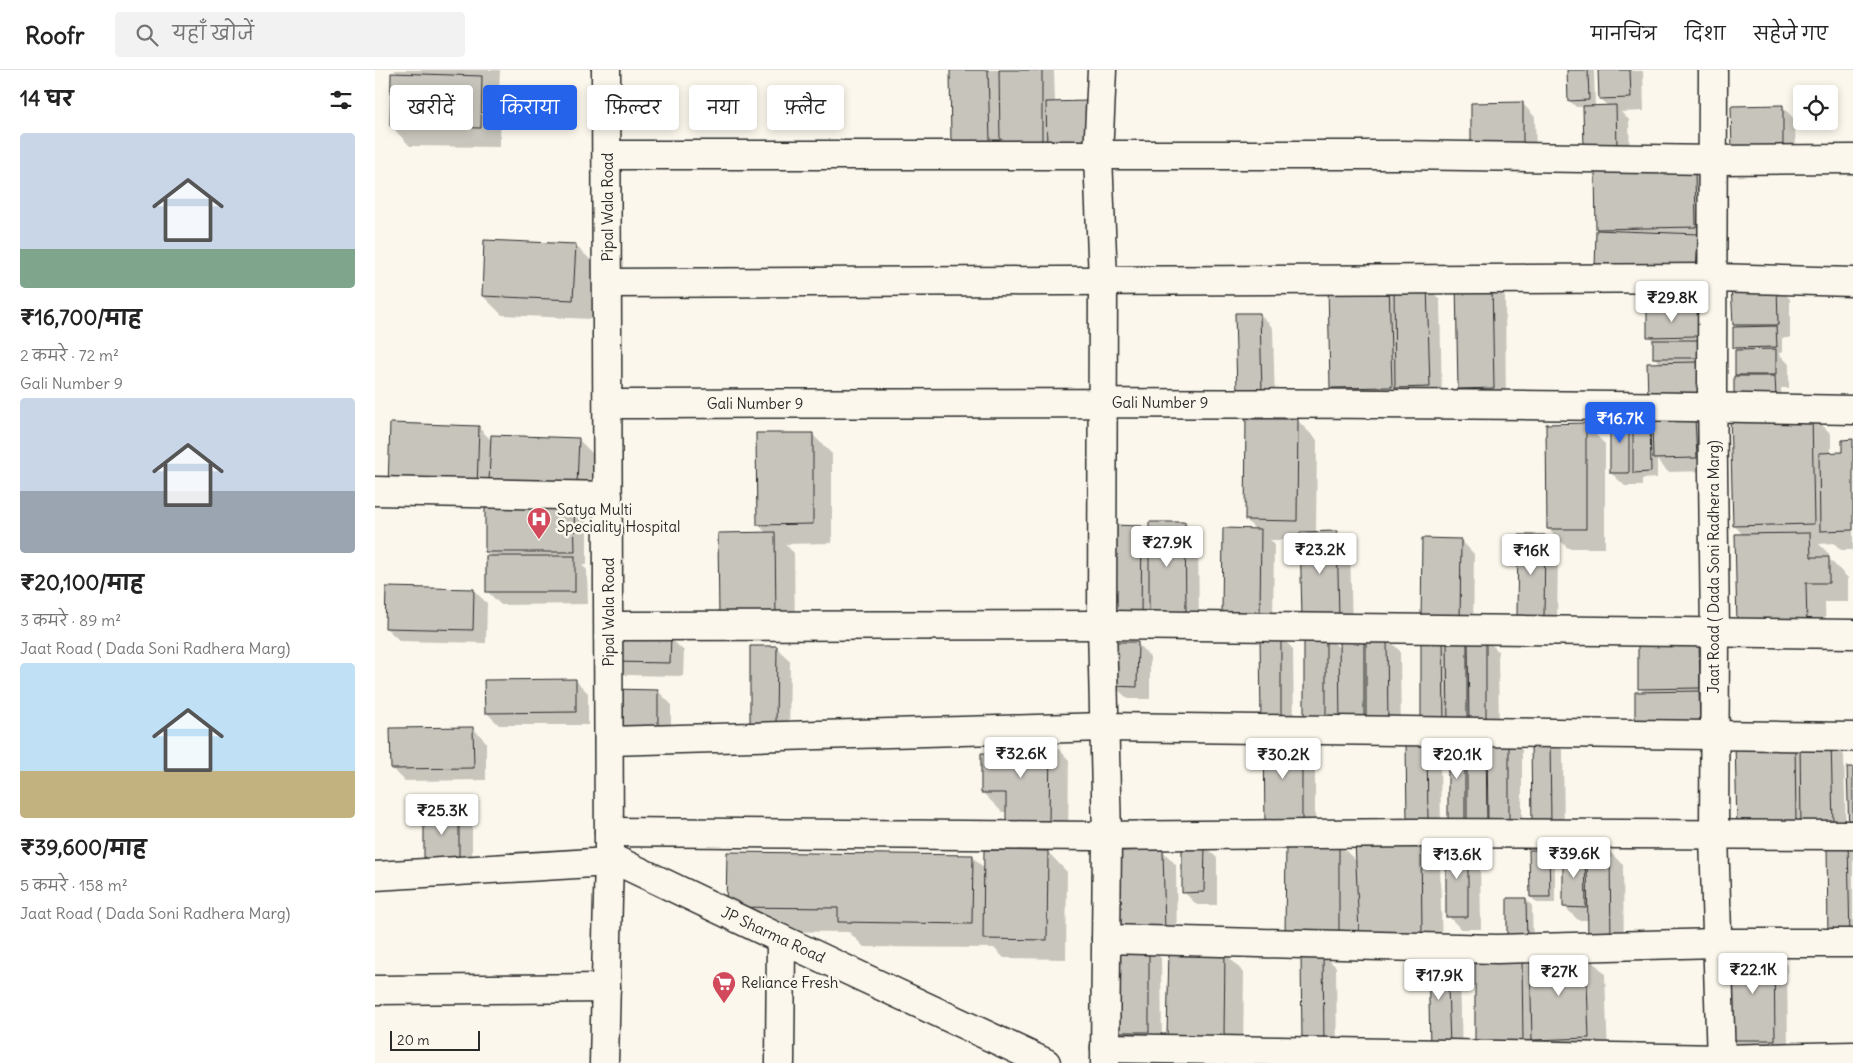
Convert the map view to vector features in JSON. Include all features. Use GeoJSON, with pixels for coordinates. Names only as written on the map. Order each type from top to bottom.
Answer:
{"type":"FeatureCollection","features":[{"type":"Feature","properties":{"kind":"street","name":"Pipal Wala Road"},"geometry":{"type":"LineString","coordinates":[[604,1063],[609,850],[607,70]]}},
{"type":"Feature","properties":{"kind":"street"},"geometry":{"type":"LineString","coordinates":[[1102,70],[1098,156],[1103,280],[1103,625],[1107,836],[1105,1056],[1721,1061],[1853,1056]]}},
{"type":"Feature","properties":{"kind":"street","name":"Jaat Road ( Dada Soni Radhera Marg)"},"geometry":{"type":"LineString","coordinates":[[1713,70],[1714,835],[1721,1061]]}},
{"type":"Feature","properties":{"kind":"street"},"geometry":{"type":"LineString","coordinates":[[607,155],[1400,155],[1713,160],[1853,159]]}},
{"type":"Feature","properties":{"kind":"street"},"geometry":{"type":"LineString","coordinates":[[608,283],[1713,278],[1853,282]]}},
{"type":"Feature","properties":{"kind":"street","name":"Gali Number 9"},"geometry":{"type":"LineString","coordinates":[[608,404],[1103,403],[1713,407],[1853,410]]}},
{"type":"Feature","properties":{"kind":"street"},"geometry":{"type":"LineString","coordinates":[[375,491],[609,496]]}},
{"type":"Feature","properties":{"kind":"street"},"geometry":{"type":"LineString","coordinates":[[609,626],[1103,625],[1853,634]]}},
{"type":"Feature","properties":{"kind":"street"},"geometry":{"type":"LineString","coordinates":[[609,741],[1105,727],[1853,737]]}},
{"type":"Feature","properties":{"kind":"street"},"geometry":{"type":"LineString","coordinates":[[375,876],[609,850],[1107,836],[1414,833],[1853,835]]}},
{"type":"Feature","properties":{"kind":"street","name":"JP Sharma Road"},"geometry":{"type":"LineString","coordinates":[[609,850],[781,939],[1046,1063]]}},
{"type":"Feature","properties":{"kind":"street"},"geometry":{"type":"LineString","coordinates":[[780,1063],[781,939]]}},
{"type":"Feature","properties":{"kind":"street"},"geometry":{"type":"LineString","coordinates":[[1106,940],[1497,949],[1717,943],[1853,944]]}},
{"type":"Feature","properties":{"kind":"street"},"geometry":{"type":"LineString","coordinates":[[375,990],[607,988]]}},
{"type":"Feature","properties":{"kind":"building"},"geometry":{"type":"Polygon","coordinates":[[[950,70],[988,70],[990,142],[951,143],[950,70]]]}},
{"type":"Feature","properties":{"kind":"building"},"geometry":{"type":"Polygon","coordinates":[[[999,70],[1042,70],[1042,142],[1000,143],[999,70]]]}},
{"type":"Feature","properties":{"kind":"building"},"geometry":{"type":"Polygon","coordinates":[[[1567,70],[1588,70],[1589,100],[1568,101],[1567,70]]]}},
{"type":"Feature","properties":{"kind":"building"},"geometry":{"type":"Polygon","coordinates":[[[1598,70],[1630,70],[1631,98],[1599,99],[1598,70]]]}},
{"type":"Feature","properties":{"kind":"building"},"geometry":{"type":"Polygon","coordinates":[[[391,73],[482,76],[481,128],[473,128],[473,85],[391,85],[391,73]]]}},
{"type":"Feature","properties":{"kind":"building"},"geometry":{"type":"Polygon","coordinates":[[[1088,101],[1088,148],[1047,149],[1046,102],[1088,101]]]}},
{"type":"Feature","properties":{"kind":"building"},"geometry":{"type":"Polygon","coordinates":[[[1523,102],[1523,147],[1471,148],[1471,103],[1523,102]]]}},
{"type":"Feature","properties":{"kind":"building"},"geometry":{"type":"Polygon","coordinates":[[[1616,105],[1617,148],[1584,149],[1583,106],[1616,105]]]}},
{"type":"Feature","properties":{"kind":"building"},"geometry":{"type":"Polygon","coordinates":[[[1783,105],[1783,153],[1732,154],[1731,106],[1783,105]]]}},
{"type":"Feature","properties":{"kind":"building"},"geometry":{"type":"Polygon","coordinates":[[[1695,170],[1696,227],[1596,229],[1595,172],[1695,170]]]}},
{"type":"Feature","properties":{"kind":"building"},"geometry":{"type":"Polygon","coordinates":[[[1596,230],[1698,234],[1696,274],[1595,271],[1596,230]]]}},
{"type":"Feature","properties":{"kind":"building"},"geometry":{"type":"Polygon","coordinates":[[[484,240],[576,244],[573,300],[482,296],[484,240]]]}},
{"type":"Feature","properties":{"kind":"building"},"geometry":{"type":"Polygon","coordinates":[[[1389,282],[1392,387],[1330,388],[1328,283],[1389,282]]]}},
{"type":"Feature","properties":{"kind":"building"},"geometry":{"type":"Polygon","coordinates":[[[1492,282],[1494,388],[1458,389],[1456,283],[1492,282]]]}},
{"type":"Feature","properties":{"kind":"building"},"geometry":{"type":"Polygon","coordinates":[[[1731,284],[1777,284],[1778,325],[1733,325],[1731,284]]]}},
{"type":"Feature","properties":{"kind":"building"},"geometry":{"type":"Polygon","coordinates":[[[1427,285],[1430,387],[1395,388],[1394,286],[1427,285]]]}},
{"type":"Feature","properties":{"kind":"building"},"geometry":{"type":"Polygon","coordinates":[[[1647,310],[1698,310],[1698,336],[1647,337],[1647,310]]]}},
{"type":"Feature","properties":{"kind":"building"},"geometry":{"type":"Polygon","coordinates":[[[1235,313],[1260,313],[1262,393],[1237,393],[1235,313]]]}},
{"type":"Feature","properties":{"kind":"building"},"geometry":{"type":"Polygon","coordinates":[[[1776,326],[1777,347],[1733,348],[1733,327],[1776,326]]]}},
{"type":"Feature","properties":{"kind":"building"},"geometry":{"type":"Polygon","coordinates":[[[1653,340],[1699,340],[1699,358],[1653,358],[1653,340]]]}},
{"type":"Feature","properties":{"kind":"building"},"geometry":{"type":"Polygon","coordinates":[[[1776,349],[1776,375],[1735,375],[1735,350],[1776,349]]]}},
{"type":"Feature","properties":{"kind":"building"},"geometry":{"type":"Polygon","coordinates":[[[1698,362],[1698,398],[1648,398],[1647,363],[1698,362]]]}},
{"type":"Feature","properties":{"kind":"building"},"geometry":{"type":"Polygon","coordinates":[[[1734,376],[1775,376],[1776,397],[1734,398],[1734,376]]]}},
{"type":"Feature","properties":{"kind":"building"},"geometry":{"type":"Polygon","coordinates":[[[1812,413],[1814,524],[1733,526],[1730,414],[1812,413]]]}},
{"type":"Feature","properties":{"kind":"building"},"geometry":{"type":"Polygon","coordinates":[[[1629,415],[1629,473],[1610,473],[1610,416],[1629,415]]]}},
{"type":"Feature","properties":{"kind":"building"},"geometry":{"type":"Polygon","coordinates":[[[1633,416],[1650,416],[1651,472],[1633,473],[1633,416]]]}},
{"type":"Feature","properties":{"kind":"building"},"geometry":{"type":"Polygon","coordinates":[[[1695,418],[1697,458],[1653,459],[1652,419],[1695,418]]]}},
{"type":"Feature","properties":{"kind":"building"},"geometry":{"type":"Polygon","coordinates":[[[1246,419],[1298,419],[1297,521],[1245,520],[1246,419]]]}},
{"type":"Feature","properties":{"kind":"building"},"geometry":{"type":"Polygon","coordinates":[[[390,423],[479,426],[477,489],[388,486],[390,423]]]}},
{"type":"Feature","properties":{"kind":"building"},"geometry":{"type":"Polygon","coordinates":[[[1586,423],[1586,529],[1547,529],[1546,424],[1586,423]]]}},
{"type":"Feature","properties":{"kind":"building"},"geometry":{"type":"Polygon","coordinates":[[[756,433],[813,433],[813,524],[757,525],[756,433]]]}},
{"type":"Feature","properties":{"kind":"building"},"geometry":{"type":"Polygon","coordinates":[[[491,435],[579,438],[577,485],[489,482],[491,435]]]}},
{"type":"Feature","properties":{"kind":"building"},"geometry":{"type":"Polygon","coordinates":[[[1853,439],[1853,530],[1820,531],[1819,453],[1842,452],[1842,440],[1853,439]]]}},
{"type":"Feature","properties":{"kind":"building"},"geometry":{"type":"Polygon","coordinates":[[[485,508],[574,508],[575,552],[485,552],[485,508]]]}},
{"type":"Feature","properties":{"kind":"building"},"geometry":{"type":"Polygon","coordinates":[[[1149,522],[1185,522],[1186,613],[1149,614],[1149,522]]]}},
{"type":"Feature","properties":{"kind":"building"},"geometry":{"type":"Polygon","coordinates":[[[1113,525],[1142,526],[1141,616],[1112,615],[1113,525]]]}},
{"type":"Feature","properties":{"kind":"building"},"geometry":{"type":"Polygon","coordinates":[[[1223,528],[1261,529],[1260,614],[1222,614],[1223,528]]]}},
{"type":"Feature","properties":{"kind":"building"},"geometry":{"type":"Polygon","coordinates":[[[1337,531],[1339,618],[1302,618],[1300,532],[1337,531]]]}},
{"type":"Feature","properties":{"kind":"building"},"geometry":{"type":"Polygon","coordinates":[[[775,532],[776,619],[719,619],[718,533],[775,532]]]}},
{"type":"Feature","properties":{"kind":"building"},"geometry":{"type":"Polygon","coordinates":[[[1810,533],[1811,557],[1829,557],[1829,583],[1806,583],[1807,625],[1737,626],[1735,534],[1810,533]]]}},
{"type":"Feature","properties":{"kind":"building"},"geometry":{"type":"Polygon","coordinates":[[[1518,535],[1545,535],[1544,617],[1517,616],[1518,535]]]}},
{"type":"Feature","properties":{"kind":"building"},"geometry":{"type":"Polygon","coordinates":[[[1422,538],[1461,539],[1460,623],[1421,623],[1422,538]]]}},
{"type":"Feature","properties":{"kind":"building"},"geometry":{"type":"Polygon","coordinates":[[[486,556],[575,556],[575,592],[486,592],[486,556]]]}},
{"type":"Feature","properties":{"kind":"building"},"geometry":{"type":"Polygon","coordinates":[[[386,587],[474,589],[473,630],[385,628],[386,587]]]}},
{"type":"Feature","properties":{"kind":"building"},"geometry":{"type":"Polygon","coordinates":[[[1304,633],[1326,633],[1326,723],[1304,723],[1304,633]]]}},
{"type":"Feature","properties":{"kind":"building"},"geometry":{"type":"Polygon","coordinates":[[[1260,634],[1281,634],[1281,723],[1261,723],[1260,634]]]}},
{"type":"Feature","properties":{"kind":"building"},"geometry":{"type":"Polygon","coordinates":[[[1443,634],[1444,730],[1421,730],[1421,635],[1443,634]]]}},
{"type":"Feature","properties":{"kind":"building"},"geometry":{"type":"Polygon","coordinates":[[[611,636],[671,636],[670,663],[611,662],[611,636]]]}},
{"type":"Feature","properties":{"kind":"building"},"geometry":{"type":"Polygon","coordinates":[[[1339,636],[1364,636],[1364,729],[1340,729],[1339,636]]]}},
{"type":"Feature","properties":{"kind":"building"},"geometry":{"type":"Polygon","coordinates":[[[1366,636],[1387,636],[1388,727],[1366,727],[1366,636]]]}},
{"type":"Feature","properties":{"kind":"building"},"geometry":{"type":"Polygon","coordinates":[[[1468,637],[1486,637],[1486,729],[1469,729],[1468,637]]]}},
{"type":"Feature","properties":{"kind":"building"},"geometry":{"type":"Polygon","coordinates":[[[1467,639],[1467,730],[1448,730],[1447,640],[1467,639]]]}},
{"type":"Feature","properties":{"kind":"building"},"geometry":{"type":"Polygon","coordinates":[[[1699,639],[1700,688],[1638,689],[1638,640],[1699,639]]]}},
{"type":"Feature","properties":{"kind":"building"},"geometry":{"type":"Polygon","coordinates":[[[1113,642],[1138,642],[1137,687],[1113,686],[1113,642]]]}},
{"type":"Feature","properties":{"kind":"building"},"geometry":{"type":"Polygon","coordinates":[[[750,646],[777,646],[776,727],[750,726],[750,646]]]}},
{"type":"Feature","properties":{"kind":"building"},"geometry":{"type":"Polygon","coordinates":[[[576,679],[576,712],[485,713],[484,680],[576,679]]]}},
{"type":"Feature","properties":{"kind":"building"},"geometry":{"type":"Polygon","coordinates":[[[611,689],[658,690],[658,726],[611,726],[611,689]]]}},
{"type":"Feature","properties":{"kind":"building"},"geometry":{"type":"Polygon","coordinates":[[[1699,691],[1700,730],[1635,732],[1635,692],[1699,691]]]}},
{"type":"Feature","properties":{"kind":"building"},"geometry":{"type":"Polygon","coordinates":[[[473,727],[474,768],[391,769],[390,728],[473,727]]]}},
{"type":"Feature","properties":{"kind":"building"},"geometry":{"type":"Polygon","coordinates":[[[1264,735],[1302,735],[1302,826],[1265,826],[1264,735]]]}},
{"type":"Feature","properties":{"kind":"building"},"geometry":{"type":"Polygon","coordinates":[[[1509,735],[1509,828],[1488,827],[1487,736],[1509,735]]]}},
{"type":"Feature","properties":{"kind":"building"},"geometry":{"type":"Polygon","coordinates":[[[1465,736],[1465,822],[1448,823],[1448,737],[1465,736]]]}},
{"type":"Feature","properties":{"kind":"building"},"geometry":{"type":"Polygon","coordinates":[[[1467,736],[1486,737],[1487,825],[1467,826],[1467,736]]]}},
{"type":"Feature","properties":{"kind":"building"},"geometry":{"type":"Polygon","coordinates":[[[1550,736],[1551,825],[1532,826],[1531,737],[1550,736]]]}},
{"type":"Feature","properties":{"kind":"building"},"geometry":{"type":"Polygon","coordinates":[[[1010,739],[1050,739],[1049,822],[1006,822],[1006,793],[981,793],[981,753],[1010,754],[1010,739]]]}},
{"type":"Feature","properties":{"kind":"building"},"geometry":{"type":"Polygon","coordinates":[[[1406,740],[1427,740],[1428,823],[1407,824],[1406,740]]]}},
{"type":"Feature","properties":{"kind":"building"},"geometry":{"type":"Polygon","coordinates":[[[1831,740],[1833,825],[1801,825],[1800,742],[1831,740]]]}},
{"type":"Feature","properties":{"kind":"building"},"geometry":{"type":"Polygon","coordinates":[[[1795,741],[1796,824],[1737,826],[1735,742],[1795,741]]]}},
{"type":"Feature","properties":{"kind":"building"},"geometry":{"type":"Polygon","coordinates":[[[1847,767],[1853,767],[1853,834],[1849,834],[1847,767]]]}},
{"type":"Feature","properties":{"kind":"building"},"geometry":{"type":"Polygon","coordinates":[[[424,812],[459,812],[459,860],[424,860],[424,812]]]}},
{"type":"Feature","properties":{"kind":"building"},"geometry":{"type":"Polygon","coordinates":[[[1286,840],[1339,842],[1339,938],[1285,939],[1286,840]]]}},
{"type":"Feature","properties":{"kind":"building"},"geometry":{"type":"Polygon","coordinates":[[[1355,841],[1421,842],[1422,934],[1359,934],[1355,841]]]}},
{"type":"Feature","properties":{"kind":"building"},"geometry":{"type":"Polygon","coordinates":[[[1827,842],[1848,842],[1850,941],[1828,941],[1827,842]]]}},
{"type":"Feature","properties":{"kind":"building"},"geometry":{"type":"Polygon","coordinates":[[[1446,843],[1468,843],[1468,917],[1446,917],[1446,843]]]}},
{"type":"Feature","properties":{"kind":"building"},"geometry":{"type":"Polygon","coordinates":[[[1182,844],[1205,844],[1204,892],[1182,893],[1182,844]]]}},
{"type":"Feature","properties":{"kind":"building"},"geometry":{"type":"Polygon","coordinates":[[[984,850],[1048,851],[1047,940],[983,939],[984,850]]]}},
{"type":"Feature","properties":{"kind":"building"},"geometry":{"type":"Polygon","coordinates":[[[1163,850],[1165,932],[1117,933],[1115,851],[1163,850]]]}},
{"type":"Feature","properties":{"kind":"building"},"geometry":{"type":"Polygon","coordinates":[[[1529,850],[1549,850],[1550,897],[1530,897],[1529,850]]]}},
{"type":"Feature","properties":{"kind":"building"},"geometry":{"type":"Polygon","coordinates":[[[1563,851],[1585,851],[1586,908],[1563,907],[1563,851]]]}},
{"type":"Feature","properties":{"kind":"building"},"geometry":{"type":"Polygon","coordinates":[[[1587,851],[1610,851],[1611,944],[1588,944],[1587,851]]]}},
{"type":"Feature","properties":{"kind":"building"},"geometry":{"type":"Polygon","coordinates":[[[727,852],[973,855],[972,924],[838,922],[838,908],[726,907],[727,852]]]}},
{"type":"Feature","properties":{"kind":"building"},"geometry":{"type":"Polygon","coordinates":[[[1507,898],[1526,898],[1527,946],[1507,946],[1507,898]]]}},
{"type":"Feature","properties":{"kind":"building"},"geometry":{"type":"Polygon","coordinates":[[[1114,944],[1149,944],[1149,1032],[1114,1032],[1114,944]]]}},
{"type":"Feature","properties":{"kind":"building"},"geometry":{"type":"Polygon","coordinates":[[[1731,950],[1774,950],[1775,1040],[1732,1040],[1731,950]]]}},
{"type":"Feature","properties":{"kind":"building"},"geometry":{"type":"Polygon","coordinates":[[[1169,951],[1225,952],[1224,1036],[1167,1036],[1169,951]]]}},
{"type":"Feature","properties":{"kind":"building"},"geometry":{"type":"Polygon","coordinates":[[[1323,952],[1324,1045],[1302,1044],[1301,953],[1323,952]]]}},
{"type":"Feature","properties":{"kind":"building"},"geometry":{"type":"Polygon","coordinates":[[[1586,953],[1589,1038],[1532,1040],[1530,955],[1586,953]]]}},
{"type":"Feature","properties":{"kind":"building"},"geometry":{"type":"Polygon","coordinates":[[[1447,954],[1450,1046],[1430,1046],[1428,955],[1447,954]]]}},
{"type":"Feature","properties":{"kind":"building"},"geometry":{"type":"Polygon","coordinates":[[[1475,956],[1522,957],[1523,1042],[1475,1041],[1475,956]]]}},
{"type":"Feature","properties":{"kind":"place","name":"Satya Multi Speciality Hospital"},"geometry":{"type":"Point","coordinates":[539,540]}},
{"type":"Feature","properties":{"kind":"place","name":"Reliance Fresh"},"geometry":{"type":"Point","coordinates":[724,1004]}}]}
